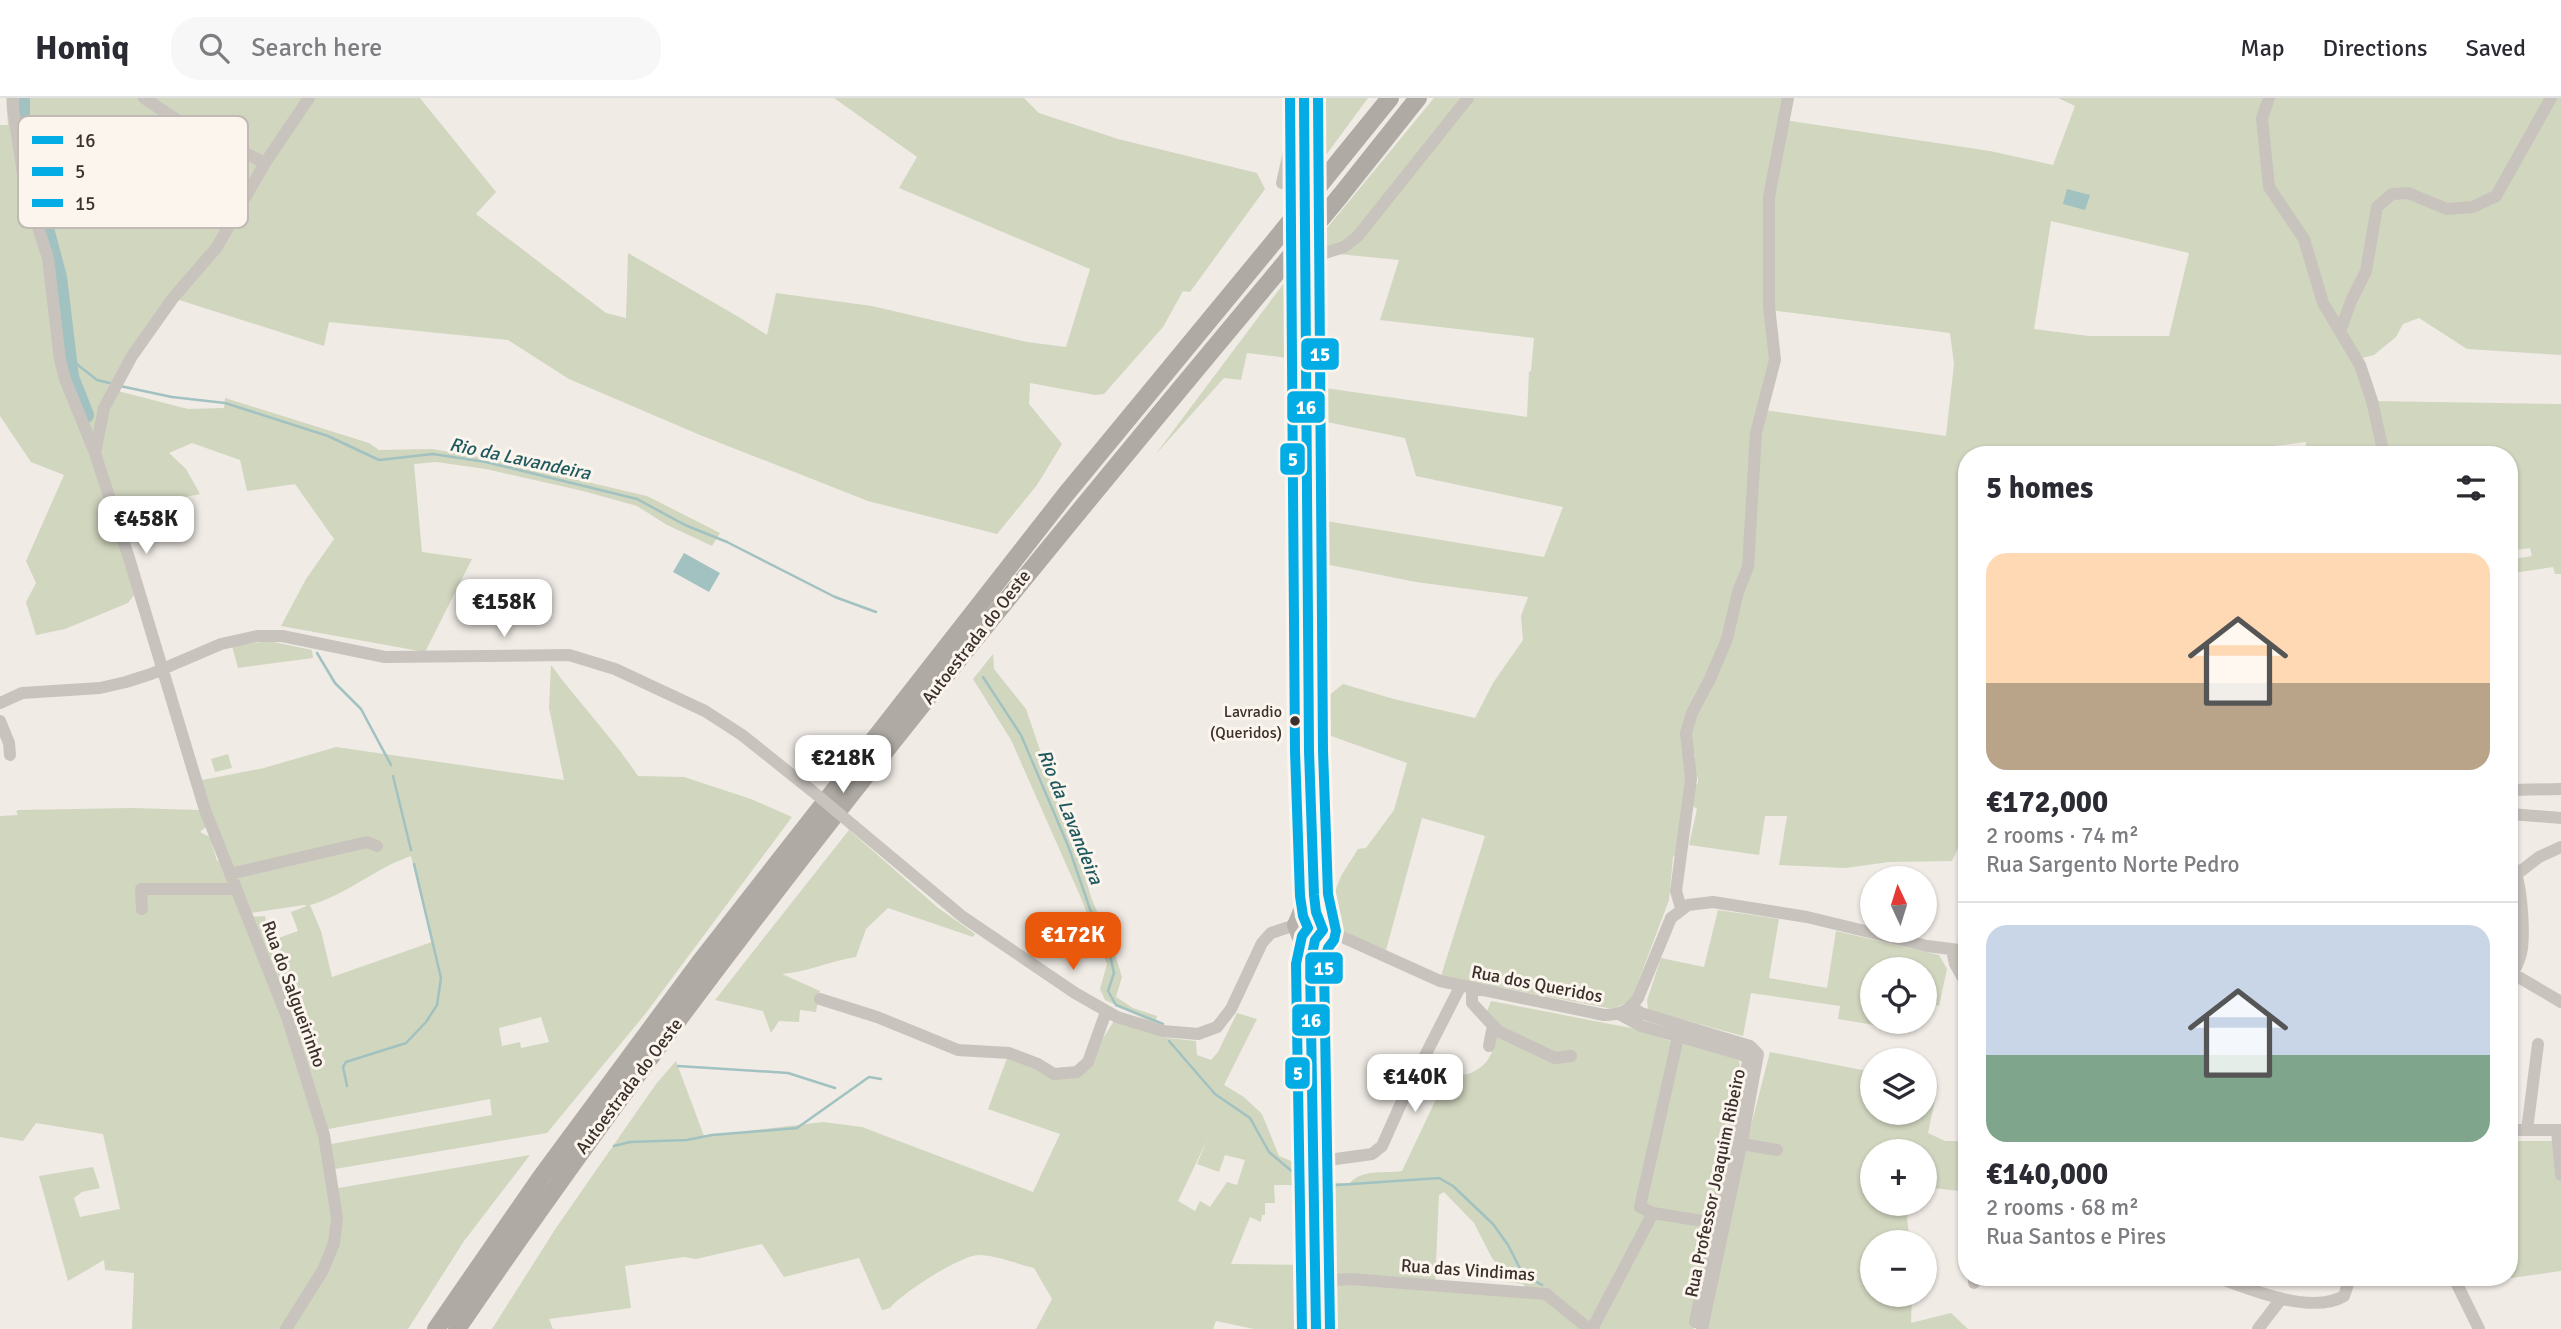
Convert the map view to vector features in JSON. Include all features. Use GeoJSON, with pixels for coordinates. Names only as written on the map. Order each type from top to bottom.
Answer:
{"type":"FeatureCollection","features":[{"type":"Feature","properties":{"kind":"highway","name":"Autoestrada do Oeste"},"geometry":{"type":"LineString","coordinates":[[436,1329],[541,1177],[700,962],[1066,494],[1390,98]]}},
{"type":"Feature","properties":{"kind":"highway","name":"Autoestrada do Oeste"},"geometry":{"type":"LineString","coordinates":[[457,1329],[592,1135],[852,794],[1015,587],[1340,196],[1418,98]]}},
{"type":"Feature","properties":{"kind":"main road"},"geometry":{"type":"LineString","coordinates":[[1304,102],[1309,751],[1312,792],[1308,851],[1316,1329]]}},
{"type":"Feature","properties":{"kind":"street","name":"Rua do Salgueirinho"},"geometry":{"type":"LineString","coordinates":[[13,98],[18,141]]}},
{"type":"Feature","properties":{"kind":"street"},"geometry":{"type":"LineString","coordinates":[[144,98],[171,116]]}},
{"type":"Feature","properties":{"kind":"street"},"geometry":{"type":"LineString","coordinates":[[248,193],[309,98]]}},
{"type":"Feature","properties":{"kind":"street"},"geometry":{"type":"LineString","coordinates":[[1306,259],[1344,247],[1357,237],[1468,98]]}},
{"type":"Feature","properties":{"kind":"street"},"geometry":{"type":"LineString","coordinates":[[1681,908],[1676,891],[1691,779],[1686,733],[1692,713],[1727,639],[1738,592],[1748,567],[1756,433],[1775,360],[1769,306],[1769,197],[1788,98]]}},
{"type":"Feature","properties":{"kind":"street"},"geometry":{"type":"LineString","coordinates":[[2269,98],[2262,118],[2269,187],[2304,239],[2323,303],[2360,365],[2382,446]]}},
{"type":"Feature","properties":{"kind":"street"},"geometry":{"type":"LineString","coordinates":[[2340,331],[2366,271],[2377,207],[2392,194],[2407,193],[2447,209],[2473,207],[2496,196],[2551,98]]}},
{"type":"Feature","properties":{"kind":"street"},"geometry":{"type":"LineString","coordinates":[[1282,183],[1296,121],[1304,102]]}},
{"type":"Feature","properties":{"kind":"street"},"geometry":{"type":"LineString","coordinates":[[248,154],[265,163]]}},
{"type":"Feature","properties":{"kind":"street","name":"Rua do Salgueirinho"},"geometry":{"type":"LineString","coordinates":[[38,228],[48,258],[60,360],[95,453],[205,810],[287,1017],[324,1135],[337,1218],[334,1243],[323,1270],[286,1329]]}},
{"type":"Feature","properties":{"kind":"street"},"geometry":{"type":"LineString","coordinates":[[95,453],[104,408],[132,356],[173,298],[217,247],[228,228]]}},
{"type":"Feature","properties":{"kind":"street"},"geometry":{"type":"LineString","coordinates":[[0,703],[22,693],[113,685],[163,669],[221,643],[268,635],[385,657],[548,654],[578,657],[615,669],[717,718],[811,790],[963,917],[1106,1012],[1088,1062],[1077,1072],[1054,1074],[1038,1064],[1009,1054],[958,1050],[877,1017],[820,999]]}},
{"type":"Feature","properties":{"kind":"street"},"geometry":{"type":"LineString","coordinates":[[0,721],[9,743],[10,754]]}},
{"type":"Feature","properties":{"kind":"street"},"geometry":{"type":"LineString","coordinates":[[2518,790],[2561,789]]}},
{"type":"Feature","properties":{"kind":"street"},"geometry":{"type":"LineString","coordinates":[[2518,815],[2561,818]]}},
{"type":"Feature","properties":{"kind":"street"},"geometry":{"type":"LineString","coordinates":[[230,874],[367,842],[377,846]]}},
{"type":"Feature","properties":{"kind":"street"},"geometry":{"type":"LineString","coordinates":[[2518,866],[2561,847]]}},
{"type":"Feature","properties":{"kind":"street"},"geometry":{"type":"LineString","coordinates":[[142,909],[141,889],[236,889]]}},
{"type":"Feature","properties":{"kind":"street"},"geometry":{"type":"LineString","coordinates":[[1632,1007],[1671,918],[1681,908],[1700,902],[1807,917],[1958,951]]}},
{"type":"Feature","properties":{"kind":"street"},"geometry":{"type":"LineString","coordinates":[[2518,914],[2522,950],[2518,958]]}},
{"type":"Feature","properties":{"kind":"street","name":"Rua dos Queridos"},"geometry":{"type":"LineString","coordinates":[[1106,1012],[1163,1031],[1198,1034],[1212,1030],[1231,1009],[1262,943],[1276,931],[1309,929],[1338,935],[1430,977],[1466,988],[1604,1015],[1619,1014],[1632,1007]]}},
{"type":"Feature","properties":{"kind":"street"},"geometry":{"type":"LineString","coordinates":[[2518,977],[2561,1002]]}},
{"type":"Feature","properties":{"kind":"street"},"geometry":{"type":"LineString","coordinates":[[1466,988],[1472,1003],[1499,1031],[1556,1058],[1571,1056]]}},
{"type":"Feature","properties":{"kind":"street"},"geometry":{"type":"LineString","coordinates":[[1314,1162],[1372,1154],[1382,1146],[1403,1099],[1466,988]]}},
{"type":"Feature","properties":{"kind":"street","name":"Rua Professor Joaquim Ribeiro"},"geometry":{"type":"LineString","coordinates":[[1632,1007],[1679,1032]]}},
{"type":"Feature","properties":{"kind":"street","name":"Rua Professor Joaquim Ribeiro"},"geometry":{"type":"LineString","coordinates":[[1619,1014],[1634,1024],[1750,1046],[1758,1054],[1742,1144],[1702,1329]]}},
{"type":"Feature","properties":{"kind":"street"},"geometry":{"type":"LineString","coordinates":[[1489,1046],[1493,1025]]}},
{"type":"Feature","properties":{"kind":"street"},"geometry":{"type":"LineString","coordinates":[[1679,1032],[1640,1207],[1653,1213],[1715,1223]]}},
{"type":"Feature","properties":{"kind":"street","name":"Rua Professor Joaquim Ribeiro"},"geometry":{"type":"LineString","coordinates":[[1694,1329],[1748,1062],[1740,1054],[1702,1038]]}},
{"type":"Feature","properties":{"kind":"street"},"geometry":{"type":"LineString","coordinates":[[2527,1130],[2538,1044]]}},
{"type":"Feature","properties":{"kind":"street"},"geometry":{"type":"LineString","coordinates":[[2518,1130],[2559,1130],[2561,1175]]}},
{"type":"Feature","properties":{"kind":"street"},"geometry":{"type":"LineString","coordinates":[[1742,1144],[1777,1150]]}},
{"type":"Feature","properties":{"kind":"street"},"geometry":{"type":"LineString","coordinates":[[1591,1329],[1597,1323],[1653,1213]]}},
{"type":"Feature","properties":{"kind":"street","name":"Rua das Vindimas"},"geometry":{"type":"LineString","coordinates":[[1315,1281],[1361,1280],[1546,1294],[1591,1329]]}},
{"type":"Feature","properties":{"kind":"street"},"geometry":{"type":"LineString","coordinates":[[2243,1286],[2281,1299],[2315,1302],[2336,1301],[2344,1296],[2347,1286]]}},
{"type":"Feature","properties":{"kind":"street"},"geometry":{"type":"LineString","coordinates":[[2458,1286],[2479,1329]]}},
{"type":"Feature","properties":{"kind":"street"},"geometry":{"type":"LineString","coordinates":[[2258,1329],[2281,1299]]}},
{"type":"Feature","properties":{"kind":"street"},"geometry":{"type":"LineString","coordinates":[[1315,1304],[1325,1313],[1326,1329]]}},
{"type":"Feature","properties":{"kind":"green space"},"geometry":{"type":"Polygon","coordinates":[[[6,98],[420,98],[496,192],[476,214],[606,313],[626,318],[628,253],[767,335],[776,293],[872,306],[1027,342],[1066,347],[1090,269],[899,188],[917,157],[834,98],[1024,98],[1039,113],[1118,139],[1257,173],[1265,189],[1190,292],[1183,291],[1163,327],[1104,394],[1095,395],[1030,383],[1029,404],[1062,444],[1037,485],[997,534],[868,501],[700,435],[569,379],[508,340],[329,322],[324,346],[173,298],[114,390],[188,409],[224,408],[225,398],[369,443],[379,450],[432,449],[485,458],[647,496],[720,533],[712,546],[667,525],[637,506],[583,491],[486,469],[436,462],[414,464],[422,552],[472,559],[425,652],[281,626],[306,579],[334,539],[295,484],[247,491],[240,460],[192,443],[169,453],[186,469],[200,494],[118,510],[135,594],[128,603],[65,629],[36,635],[26,602],[36,583],[26,561],[64,475],[31,462],[0,416],[0,125],[8,125],[6,98]]]}},
{"type":"Feature","properties":{"kind":"green space"},"geometry":{"type":"Polygon","coordinates":[[[1319,98],[1368,98],[1312,174],[1310,125],[1314,106],[1319,98]]]}},
{"type":"Feature","properties":{"kind":"green space"},"geometry":{"type":"Polygon","coordinates":[[[1434,98],[1788,98],[1784,120],[1990,151],[2053,165],[2075,106],[2058,98],[2561,98],[2561,355],[2467,349],[2419,318],[2403,324],[2396,337],[2374,355],[2358,359],[2372,401],[2561,404],[2561,574],[2555,574],[2553,567],[2518,572],[2518,558],[2532,556],[2530,548],[2518,550],[2518,446],[2306,446],[2306,442],[2275,446],[1958,446],[1958,848],[1952,861],[1889,862],[1845,868],[1779,865],[1787,816],[1765,816],[1759,855],[1689,845],[1697,809],[1692,805],[1694,786],[1698,783],[1698,778],[1694,772],[1695,754],[1689,753],[1680,851],[1673,857],[1669,900],[1629,1001],[1613,1009],[1441,976],[1485,836],[1422,818],[1386,950],[1360,941],[1336,927],[1327,912],[1341,876],[1358,849],[1366,848],[1394,810],[1407,763],[1317,731],[1316,706],[1343,684],[1475,718],[1493,683],[1523,640],[1521,616],[1528,597],[1416,582],[1315,562],[1314,519],[1544,557],[1563,507],[1416,476],[1405,438],[1312,419],[1311,386],[1527,417],[1534,338],[1380,320],[1399,260],[1328,253],[1323,255],[1313,245],[1434,98]],[[2051,221],[2034,329],[2089,336],[2169,336],[2189,253],[2051,221]],[[1770,310],[1775,360],[1764,410],[1946,436],[1954,364],[1950,333],[1770,310]]]}},
{"type":"Feature","properties":{"kind":"green space"},"geometry":{"type":"Polygon","coordinates":[[[1296,267],[1297,359],[1247,353],[1241,380],[1224,378],[1155,455],[1296,267]]]}},
{"type":"Feature","properties":{"kind":"green space"},"geometry":{"type":"Polygon","coordinates":[[[262,642],[312,650],[313,658],[238,668],[232,646],[262,642]]]}},
{"type":"Feature","properties":{"kind":"green space"},"geometry":{"type":"Polygon","coordinates":[[[993,654],[994,669],[1026,709],[1091,897],[1115,955],[1122,977],[1116,997],[1133,1008],[1157,1016],[1155,1024],[1105,1000],[1100,989],[1107,964],[1081,898],[1011,740],[973,679],[993,654]]]}},
{"type":"Feature","properties":{"kind":"green space"},"geometry":{"type":"Polygon","coordinates":[[[551,665],[638,776],[684,777],[751,799],[792,817],[646,1013],[547,1133],[329,1170],[333,1189],[530,1155],[464,1241],[408,1329],[132,1329],[134,1273],[105,1270],[104,1260],[68,1281],[39,1176],[93,1167],[100,1188],[82,1192],[74,1198],[80,1217],[120,1209],[103,1134],[36,1123],[23,1141],[0,1137],[0,816],[18,815],[16,811],[19,810],[199,810],[206,827],[200,832],[210,837],[217,861],[224,862],[197,781],[264,768],[336,747],[564,780],[549,708],[551,665]],[[411,856],[336,895],[310,905],[321,931],[332,977],[432,942],[411,856]],[[304,905],[251,913],[248,917],[265,916],[267,929],[263,931],[267,942],[298,931],[291,912],[307,906],[304,905]],[[541,1017],[499,1028],[502,1046],[520,1042],[521,1048],[549,1042],[541,1017]],[[490,1099],[323,1130],[326,1145],[492,1115],[490,1099]]]}},
{"type":"Feature","properties":{"kind":"green space"},"geometry":{"type":"Polygon","coordinates":[[[228,754],[232,768],[215,772],[211,759],[228,754]]]}},
{"type":"Feature","properties":{"kind":"green space"},"geometry":{"type":"Polygon","coordinates":[[[849,830],[937,907],[975,934],[973,937],[888,908],[866,929],[856,957],[782,974],[820,991],[816,1012],[800,1010],[799,1022],[779,1021],[771,1033],[763,1011],[715,1000],[849,830]]]}},
{"type":"Feature","properties":{"kind":"green space"},"geometry":{"type":"Polygon","coordinates":[[[1718,910],[1779,919],[1769,978],[1827,988],[1836,931],[1860,937],[1860,943],[1888,943],[1939,955],[1947,969],[1939,1006],[1937,957],[1860,957],[1860,1023],[1838,1019],[1840,1006],[1751,993],[1743,1036],[1648,1010],[1647,1000],[1661,958],[1704,967],[1718,910]]]}},
{"type":"Feature","properties":{"kind":"green space"},"geometry":{"type":"Polygon","coordinates":[[[1491,1001],[1636,1029],[1739,1059],[1740,1069],[1713,1234],[1694,1329],[1333,1329],[1332,1280],[1322,1268],[1322,1181],[1349,1184],[1367,1174],[1402,1171],[1448,1074],[1465,1075],[1473,1072],[1491,1055],[1493,1038],[1485,1016],[1491,1001]],[[1444,1192],[1439,1195],[1435,1285],[1528,1291],[1523,1284],[1494,1280],[1502,1270],[1492,1258],[1474,1223],[1444,1192]]]}},
{"type":"Feature","properties":{"kind":"green space"},"geometry":{"type":"Polygon","coordinates":[[[1237,1013],[1257,1019],[1224,1085],[1244,1097],[1262,1114],[1279,1156],[1303,1166],[1304,1191],[1290,1185],[1274,1185],[1275,1203],[1265,1203],[1265,1215],[1262,1215],[1261,1222],[1250,1217],[1231,1264],[1306,1265],[1308,1329],[1254,1329],[1216,1321],[1213,1329],[1036,1329],[1052,1299],[1034,1268],[980,1255],[971,1256],[947,1267],[907,1293],[890,1308],[882,1310],[859,1258],[784,1277],[762,1244],[696,1259],[684,1257],[625,1266],[631,1308],[549,1319],[553,1329],[492,1329],[556,1228],[656,1084],[676,1061],[704,1136],[823,1122],[862,1127],[1033,1192],[1060,1134],[988,1109],[1009,1053],[1054,1074],[1088,1062],[1114,1021],[1167,1038],[1196,1041],[1197,1055],[1211,1060],[1218,1052],[1237,1013]],[[1208,1138],[1178,1201],[1195,1211],[1200,1201],[1210,1207],[1227,1182],[1237,1185],[1245,1160],[1225,1155],[1219,1172],[1197,1164],[1208,1138]]]}},
{"type":"Feature","properties":{"kind":"green space"},"geometry":{"type":"Polygon","coordinates":[[[1770,1052],[1860,1070],[1860,1125],[1930,1125],[1928,1133],[1945,1141],[1958,1141],[1958,1191],[1937,1188],[1937,1139],[1860,1139],[1860,1216],[1908,1216],[1908,1230],[1860,1230],[1860,1307],[1912,1307],[1911,1323],[1951,1313],[1968,1329],[1702,1329],[1719,1250],[1770,1052]]]}},
{"type":"Feature","properties":{"kind":"green space"},"geometry":{"type":"Polygon","coordinates":[[[2518,1141],[2553,1141],[2561,1177],[2561,1271],[2518,1277],[2518,1141]]]}},
{"type":"Feature","properties":{"kind":"water"},"geometry":{"type":"Polygon","coordinates":[[[2067,189],[2090,195],[2085,210],[2063,204],[2067,189]]]}},
{"type":"Feature","properties":{"kind":"water"},"geometry":{"type":"Polygon","coordinates":[[[684,553],[720,573],[709,592],[673,572],[684,553]]]}},
{"type":"Feature","properties":{"kind":"waterway"},"geometry":{"type":"LineString","coordinates":[[22,98],[22,116]]}},
{"type":"Feature","properties":{"kind":"waterway"},"geometry":{"type":"LineString","coordinates":[[46,228],[59,277],[71,377],[86,415]]}},
{"type":"Feature","properties":{"kind":"waterway","name":"Rio da Lavandeira"},"geometry":{"type":"LineString","coordinates":[[69,358],[97,380],[114,384]]}},
{"type":"Feature","properties":{"kind":"waterway","name":"Rio da Lavandeira"},"geometry":{"type":"LineString","coordinates":[[120,386],[172,397],[225,403],[328,436],[379,460],[433,454],[486,462],[637,499],[835,597],[876,612]]}},
{"type":"Feature","properties":{"kind":"waterway"},"geometry":{"type":"LineString","coordinates":[[317,653],[335,683],[361,709],[391,765]]}},
{"type":"Feature","properties":{"kind":"waterway","name":"Rio da Lavandeira"},"geometry":{"type":"LineString","coordinates":[[983,677],[1021,735],[1069,848],[1090,909],[1110,955],[1114,973],[1108,991],[1116,1005],[1163,1024]]}},
{"type":"Feature","properties":{"kind":"waterway"},"geometry":{"type":"LineString","coordinates":[[393,776],[411,850]]}},
{"type":"Feature","properties":{"kind":"waterway"},"geometry":{"type":"LineString","coordinates":[[347,1086],[343,1067],[346,1062],[406,1043],[426,1022],[437,1005],[441,978],[414,864]]}},
{"type":"Feature","properties":{"kind":"waterway","name":"Rio da Lavandeira"},"geometry":{"type":"LineString","coordinates":[[1169,1041],[1215,1094],[1250,1118],[1269,1152],[1306,1183]]}},
{"type":"Feature","properties":{"kind":"waterway"},"geometry":{"type":"LineString","coordinates":[[678,1066],[788,1073],[835,1088]]}},
{"type":"Feature","properties":{"kind":"waterway"},"geometry":{"type":"LineString","coordinates":[[614,1146],[630,1142],[687,1140],[712,1135],[797,1128],[869,1077],[881,1079]]}},
{"type":"Feature","properties":{"kind":"waterway","name":"Rio da Lavandeira"},"geometry":{"type":"LineString","coordinates":[[1323,1186],[1439,1178],[1453,1186],[1493,1224],[1523,1274],[1542,1285]]}},
{"type":"Feature","properties":{"kind":"transit line","name":"5"},"geometry":{"type":"LineString","coordinates":[[1290,98],[1295,751],[1300,896],[1308,928],[1302,936],[1296,964],[1302,1329]]}},
{"type":"Feature","properties":{"kind":"transit line","name":"16"},"geometry":{"type":"LineString","coordinates":[[1304,98],[1309,751],[1314,895],[1316,912],[1323,930],[1315,940],[1310,964],[1316,1329]]}},
{"type":"Feature","properties":{"kind":"transit line","name":"15"},"geometry":{"type":"LineString","coordinates":[[1318,98],[1323,750],[1328,894],[1336,931],[1324,965],[1330,1329]]}},
{"type":"Feature","properties":{"kind":"place","name":"Lavradio (Queridos)"},"geometry":{"type":"Point","coordinates":[1295,721]}}]}
